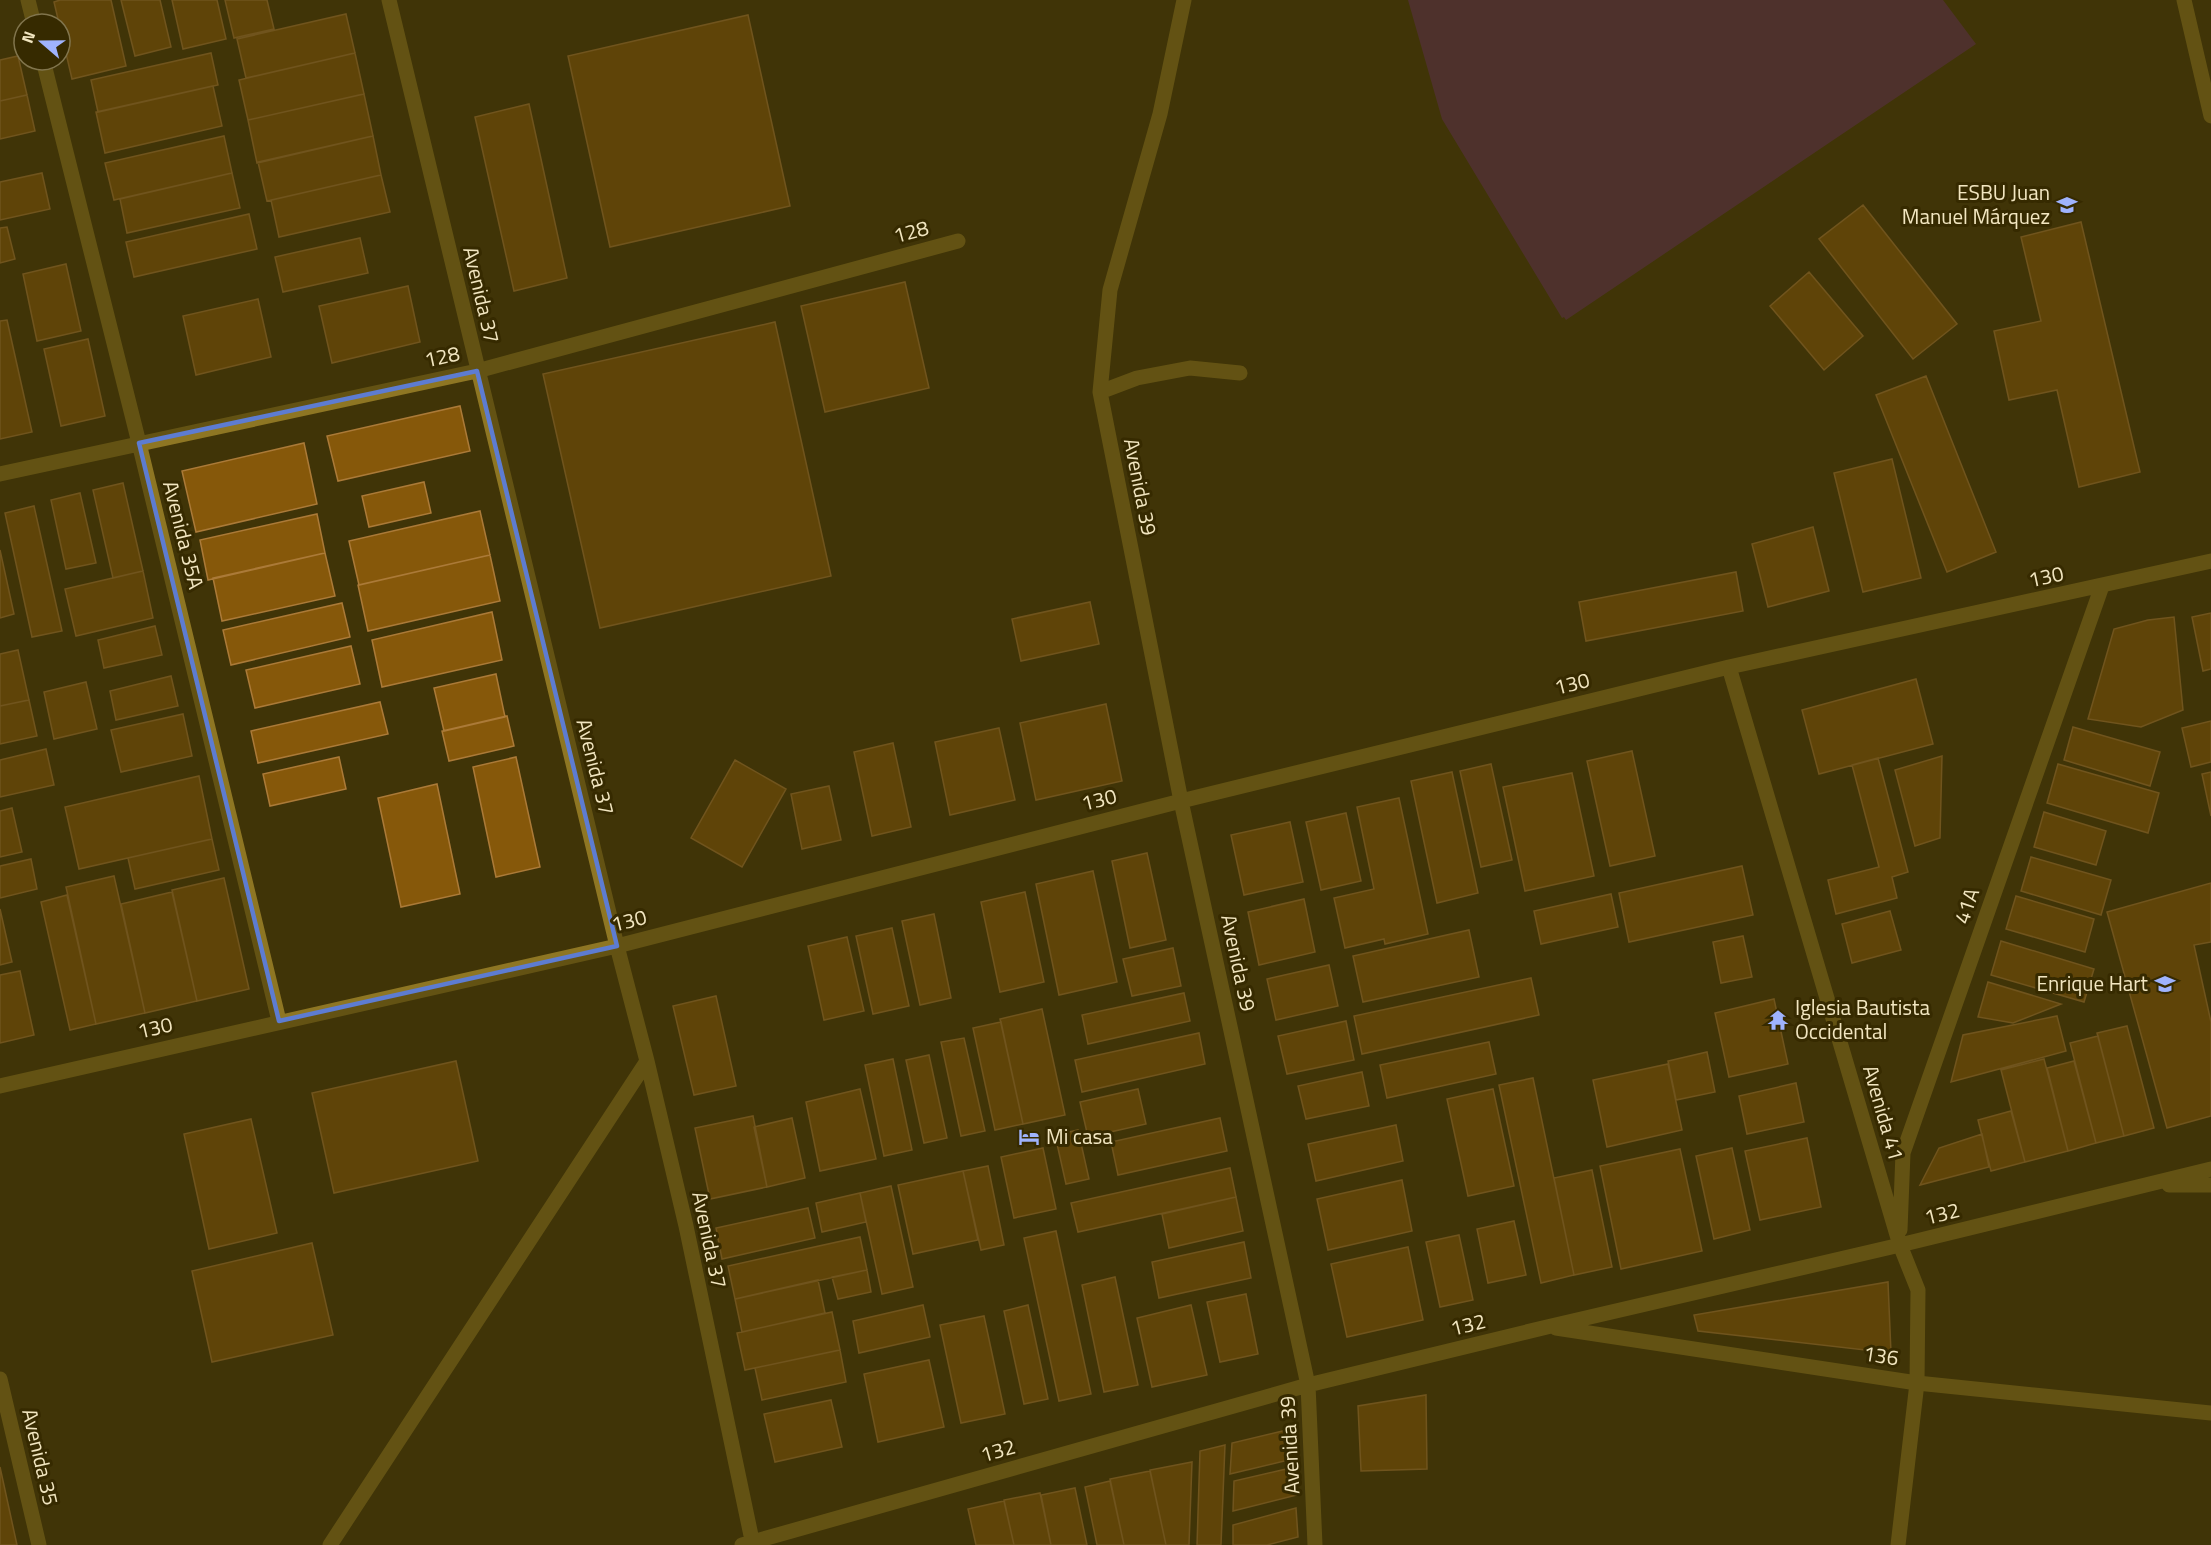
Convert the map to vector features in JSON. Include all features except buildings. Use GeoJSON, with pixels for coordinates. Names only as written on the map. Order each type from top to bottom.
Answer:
{"type":"FeatureCollection","features":[{"type":"Feature","properties":{"kind":"street","name":"Avenida 37"},"geometry":{"type":"LineString","coordinates":[[390,0],[477,371],[686,1226],[749,1544]]}},
{"type":"Feature","properties":{"kind":"street","name":"Avenida 39"},"geometry":{"type":"LineString","coordinates":[[1184,0],[1160,114],[1110,290],[1100,392],[1181,801],[1308,1385],[1315,1545]]}},
{"type":"Feature","properties":{"kind":"street"},"geometry":{"type":"LineString","coordinates":[[2184,0],[2211,116]]}},
{"type":"Feature","properties":{"kind":"street","name":"Avenida 35A"},"geometry":{"type":"LineString","coordinates":[[46,72],[139,442],[279,1021]]}},
{"type":"Feature","properties":{"kind":"street","name":"128"},"geometry":{"type":"LineString","coordinates":[[0,474],[139,442],[477,371],[958,241]]}},
{"type":"Feature","properties":{"kind":"street"},"geometry":{"type":"LineString","coordinates":[[1100,392],[1137,378],[1190,368],[1240,373]]}},
{"type":"Feature","properties":{"kind":"street","name":"130"},"geometry":{"type":"LineString","coordinates":[[0,1086],[616,946],[1181,801],[1729,667],[2211,561]]}},
{"type":"Feature","properties":{"kind":"street","name":"41A"},"geometry":{"type":"LineString","coordinates":[[1900,1245],[1903,1153],[2102,586]]}},
{"type":"Feature","properties":{"kind":"street","name":"Avenida 41"},"geometry":{"type":"LineString","coordinates":[[1729,667],[1900,1245],[1918,1290],[1917,1383],[1898,1545]]}},
{"type":"Feature","properties":{"kind":"street"},"geometry":{"type":"LineString","coordinates":[[330,1545],[647,1061]]}},
{"type":"Feature","properties":{"kind":"street","name":"132"},"geometry":{"type":"LineString","coordinates":[[749,1544],[1308,1385],[2211,1169]]}},
{"type":"Feature","properties":{"kind":"street"},"geometry":{"type":"LineString","coordinates":[[2148,1185],[2211,1185]]}},
{"type":"Feature","properties":{"kind":"street","name":"136"},"geometry":{"type":"LineString","coordinates":[[1547,1327],[1917,1383],[2211,1413]]}},
{"type":"Feature","properties":{"kind":"street","name":"Avenida 35"},"geometry":{"type":"LineString","coordinates":[[0,1379],[39,1545]]}},
{"type":"Feature","properties":{"kind":"highlighted area"},"geometry":{"type":"Polygon","coordinates":[[[477,371],[617,946],[279,1021],[139,443],[477,371]]]}},
{"type":"Feature","properties":{"kind":"shaded area"},"geometry":{"type":"Polygon","coordinates":[[[1408,0],[1943,0],[1976,44],[1566,320],[1562,318],[1442,119],[1408,0]]]}},
{"type":"Feature","properties":{"kind":"place","name":"ESBU Juan Manuel Márquez"},"geometry":{"type":"Point","coordinates":[2067,205]}},
{"type":"Feature","properties":{"kind":"place","name":"Enrique Hart"},"geometry":{"type":"Point","coordinates":[2165,984]}},
{"type":"Feature","properties":{"kind":"place","name":"Iglesia Bautista Occidental"},"geometry":{"type":"Point","coordinates":[1778,1020]}},
{"type":"Feature","properties":{"kind":"place","name":"Mi casa"},"geometry":{"type":"Point","coordinates":[1029,1137]}}]}
